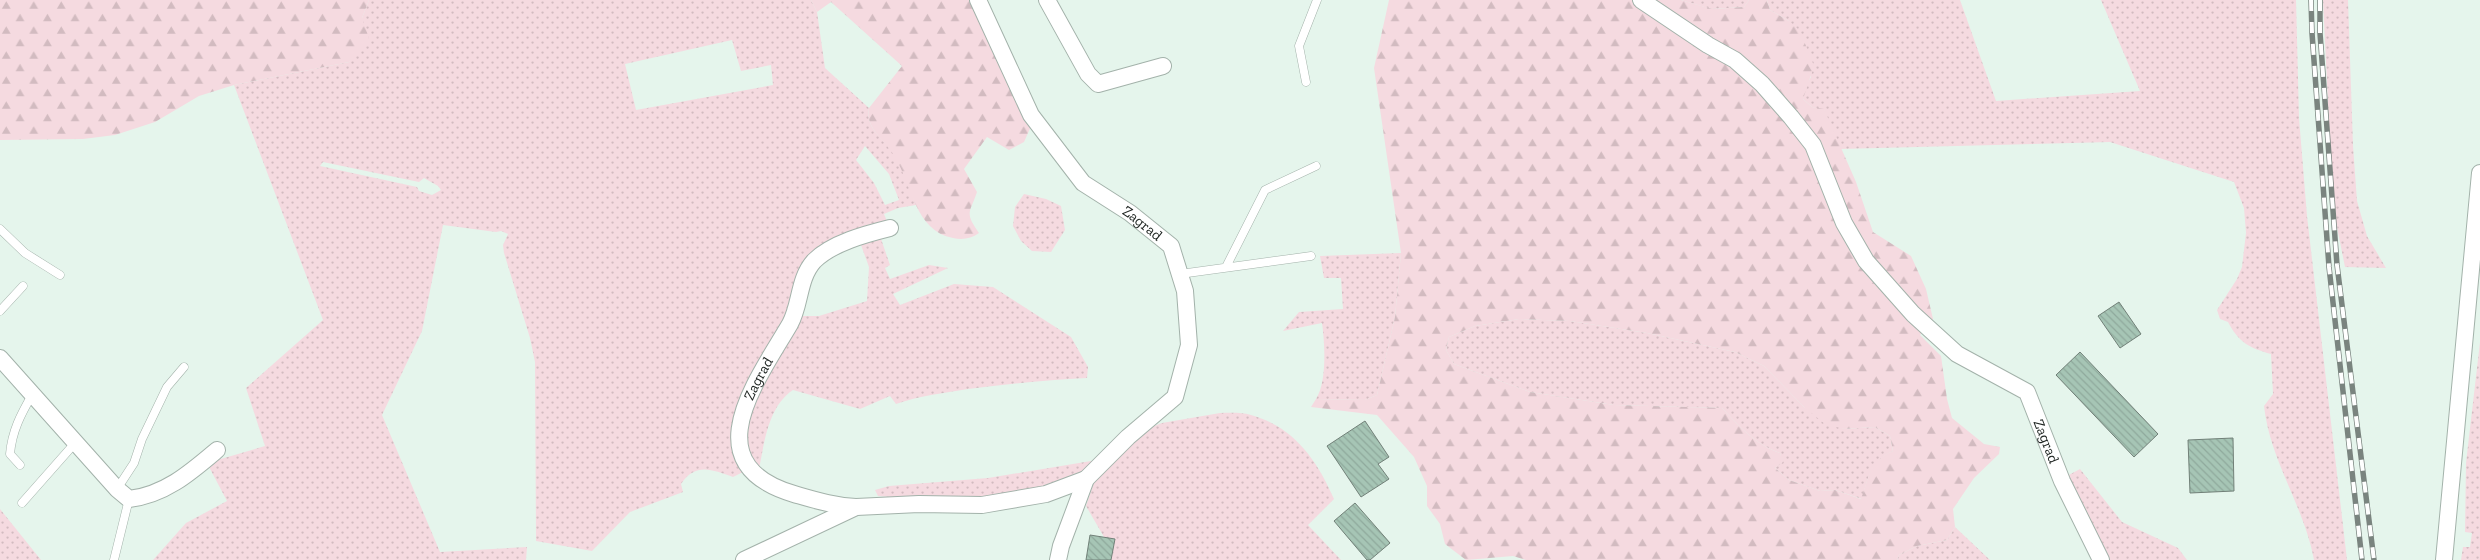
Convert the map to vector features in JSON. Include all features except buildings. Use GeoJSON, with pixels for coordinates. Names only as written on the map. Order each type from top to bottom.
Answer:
{"type":"FeatureCollection","features":[{"type":"Feature","properties":{"kind":"street","name":"Zagrad"},"geometry":{"type":"LineString","coordinates":[[890,228],[869,233],[836,247],[815,261],[804,277],[795,314],[745,405],[740,425],[738,444],[742,457],[747,467],[760,479],[781,490],[835,506],[982,505],[1046,494],[1086,479],[1128,437],[1175,397],[1189,345],[1185,291],[1171,246],[1130,213],[1083,183],[1055,149],[1031,115],[978,0]]}},
{"type":"Feature","properties":{"kind":"street"},"geometry":{"type":"LineString","coordinates":[[1047,0],[1088,74],[1098,84],[1163,66]]}},
{"type":"Feature","properties":{"kind":"street","name":"Zagrad"},"geometry":{"type":"LineString","coordinates":[[1641,0],[1708,46],[1735,60],[1762,84],[1813,145],[1844,223],[1866,261],[1913,314],[1957,354],[2027,392],[2062,481],[2101,560]]}},
{"type":"Feature","properties":{"kind":"street"},"geometry":{"type":"LineString","coordinates":[[2444,560],[2480,173]]}},
{"type":"Feature","properties":{"kind":"street"},"geometry":{"type":"LineString","coordinates":[[0,358],[123,494],[145,497],[180,481],[217,450]]}},
{"type":"Feature","properties":{"kind":"street","name":"Zagrad"},"geometry":{"type":"LineString","coordinates":[[1058,560],[1061,546],[1086,479]]}},
{"type":"Feature","properties":{"kind":"street","name":"Zagrad"},"geometry":{"type":"LineString","coordinates":[[744,560],[856,507]]}},
{"type":"Feature","properties":{"kind":"lane"},"geometry":{"type":"LineString","coordinates":[[1306,82],[1299,46],[1317,0]]}},
{"type":"Feature","properties":{"kind":"lane"},"geometry":{"type":"LineString","coordinates":[[1226,268],[1265,190],[1316,166]]}},
{"type":"Feature","properties":{"kind":"lane"},"geometry":{"type":"LineString","coordinates":[[0,229],[25,253],[60,275]]}},
{"type":"Feature","properties":{"kind":"lane"},"geometry":{"type":"LineString","coordinates":[[1180,274],[1311,256]]}},
{"type":"Feature","properties":{"kind":"lane"},"geometry":{"type":"LineString","coordinates":[[0,311],[23,286]]}},
{"type":"Feature","properties":{"kind":"lane"},"geometry":{"type":"LineString","coordinates":[[114,560],[123,494],[142,438],[166,387],[184,367]]}},
{"type":"Feature","properties":{"kind":"lane"},"geometry":{"type":"LineString","coordinates":[[20,465],[10,454],[11,440],[19,418],[32,395]]}},
{"type":"Feature","properties":{"kind":"lane"},"geometry":{"type":"LineString","coordinates":[[22,503],[75,443]]}},
{"type":"Feature","properties":{"kind":"green space"},"geometry":{"type":"Polygon","coordinates":[[[0,0],[369,0],[362,18],[369,38],[349,62],[234,85],[199,96],[155,122],[115,135],[83,139],[0,140],[0,0]]]}},
{"type":"Feature","properties":{"kind":"green space"},"geometry":{"type":"Polygon","coordinates":[[[369,0],[811,0],[817,12],[825,68],[869,108],[870,123],[896,157],[916,205],[898,208],[884,214],[888,224],[818,253],[793,312],[752,381],[745,471],[733,477],[711,470],[699,470],[692,473],[681,484],[683,492],[630,512],[592,551],[536,541],[535,362],[530,338],[504,253],[503,245],[508,234],[501,231],[496,232],[443,225],[422,331],[382,415],[440,552],[527,547],[526,560],[153,560],[186,523],[227,501],[207,463],[265,446],[246,388],[323,320],[234,85],[349,62],[357,50],[362,18],[369,0]],[[732,40],[625,64],[636,110],[773,85],[771,65],[741,71],[732,40]],[[865,146],[856,160],[874,183],[885,205],[899,200],[889,174],[865,146]],[[323,162],[320,166],[417,187],[419,191],[432,195],[441,190],[438,186],[424,178],[419,182],[323,162]]]}},
{"type":"Feature","properties":{"kind":"green space"},"geometry":{"type":"Polygon","coordinates":[[[811,0],[970,0],[1032,124],[1024,142],[1009,150],[987,137],[964,169],[977,192],[970,216],[979,233],[973,237],[953,238],[940,234],[922,217],[901,168],[891,151],[873,128],[869,116],[869,108],[902,66],[831,2],[817,12],[811,0]]]}},
{"type":"Feature","properties":{"kind":"green space"},"geometry":{"type":"Polygon","coordinates":[[[1389,0],[1681,0],[1712,9],[1744,7],[1749,0],[1767,0],[1770,10],[1789,21],[1800,31],[1814,66],[1803,99],[1812,107],[1824,109],[1856,182],[1873,232],[1911,256],[1926,289],[1933,319],[1920,335],[1941,356],[1947,399],[1952,418],[1984,444],[2000,447],[1999,454],[1974,478],[1953,509],[1955,527],[1947,540],[1917,546],[1899,555],[1897,560],[1526,560],[1513,556],[1466,560],[1445,544],[1440,524],[1427,506],[1427,486],[1414,457],[1377,415],[1311,407],[1316,399],[1365,400],[1377,395],[1395,317],[1401,253],[1374,68],[1389,0]],[[1519,319],[1475,326],[1449,337],[1446,350],[1454,364],[1530,392],[1614,405],[1722,408],[1755,440],[1780,453],[1783,462],[1775,468],[1789,480],[1820,491],[1835,490],[1861,499],[1874,465],[1885,455],[1893,451],[1890,436],[1875,427],[1844,429],[1825,424],[1804,407],[1764,366],[1735,352],[1647,333],[1570,321],[1519,319]]]}},
{"type":"Feature","properties":{"kind":"green space"},"geometry":{"type":"Polygon","coordinates":[[[1681,0],[1749,0],[1744,7],[1711,9],[1681,0]]]}},
{"type":"Feature","properties":{"kind":"green space"},"geometry":{"type":"Polygon","coordinates":[[[1767,0],[1960,0],[1996,101],[2140,91],[2101,0],[2296,0],[2299,118],[2307,216],[2347,560],[2314,560],[2303,521],[2280,465],[2267,426],[2264,406],[2273,394],[2271,354],[2251,347],[2241,340],[2228,322],[2220,319],[2217,310],[2237,279],[2242,267],[2246,233],[2244,208],[2234,182],[2110,142],[1840,149],[1824,110],[1812,107],[1803,99],[1804,89],[1811,77],[1789,21],[1770,10],[1767,0]]]}},
{"type":"Feature","properties":{"kind":"green space"},"geometry":{"type":"Polygon","coordinates":[[[2323,0],[2348,0],[2353,146],[2357,201],[2367,236],[2386,268],[2345,267],[2333,207],[2323,0]]]}},
{"type":"Feature","properties":{"kind":"green space"},"geometry":{"type":"Polygon","coordinates":[[[1024,194],[1046,199],[1061,206],[1065,230],[1051,252],[1032,251],[1021,241],[1013,226],[1015,207],[1024,194]]]}},
{"type":"Feature","properties":{"kind":"green space"},"geometry":{"type":"Polygon","coordinates":[[[880,236],[890,265],[885,268],[890,279],[929,265],[948,268],[893,294],[900,305],[954,284],[993,287],[1071,337],[1088,367],[1087,378],[968,389],[922,397],[896,404],[890,396],[860,409],[793,390],[777,406],[772,417],[758,474],[742,442],[750,405],[801,316],[819,316],[867,301],[869,267],[861,245],[880,236]]]}},
{"type":"Feature","properties":{"kind":"green space"},"geometry":{"type":"Polygon","coordinates":[[[1401,253],[1395,317],[1377,395],[1365,400],[1316,399],[1320,392],[1324,373],[1322,323],[1283,331],[1299,312],[1343,309],[1341,278],[1324,278],[1320,256],[1401,253]]]}},
{"type":"Feature","properties":{"kind":"green space"},"geometry":{"type":"Polygon","coordinates":[[[1519,319],[1570,321],[1647,333],[1735,352],[1764,366],[1804,407],[1844,429],[1875,427],[1890,436],[1893,451],[1875,465],[1862,499],[1835,490],[1820,491],[1789,480],[1775,468],[1782,462],[1780,453],[1755,440],[1722,408],[1614,405],[1530,392],[1454,364],[1446,350],[1449,337],[1475,326],[1519,319]]]}},
{"type":"Feature","properties":{"kind":"green space"},"geometry":{"type":"Polygon","coordinates":[[[2480,342],[2480,560],[2461,560],[2463,547],[2470,547],[2472,533],[2465,532],[2466,463],[2480,342]]]}},
{"type":"Feature","properties":{"kind":"green space"},"geometry":{"type":"Polygon","coordinates":[[[1220,413],[1247,414],[1266,420],[1292,437],[1312,458],[1334,499],[1308,525],[1341,560],[1110,560],[1111,549],[1086,506],[1096,476],[1144,430],[1162,423],[1220,413]]]}},
{"type":"Feature","properties":{"kind":"green space"},"geometry":{"type":"Polygon","coordinates":[[[1097,460],[1076,478],[1047,490],[953,502],[878,496],[875,490],[889,486],[988,478],[1097,460]]]}},
{"type":"Feature","properties":{"kind":"green space"},"geometry":{"type":"Polygon","coordinates":[[[2080,469],[2122,522],[2178,548],[2187,560],[2105,560],[2067,476],[2080,469]]]}},
{"type":"Feature","properties":{"kind":"green space"},"geometry":{"type":"Polygon","coordinates":[[[0,509],[41,560],[0,560],[0,509]]]}},
{"type":"Feature","properties":{"kind":"green space"},"geometry":{"type":"Polygon","coordinates":[[[1955,527],[1990,560],[1897,560],[1899,555],[1917,546],[1947,540],[1955,527]]]}},
{"type":"Feature","properties":{"kind":"railway"},"geometry":{"type":"LineString","coordinates":[[2311,0],[2329,267],[2362,560]]}},
{"type":"Feature","properties":{"kind":"railway"},"geometry":{"type":"LineString","coordinates":[[2320,0],[2320,33],[2337,265],[2374,560]]}}]}
